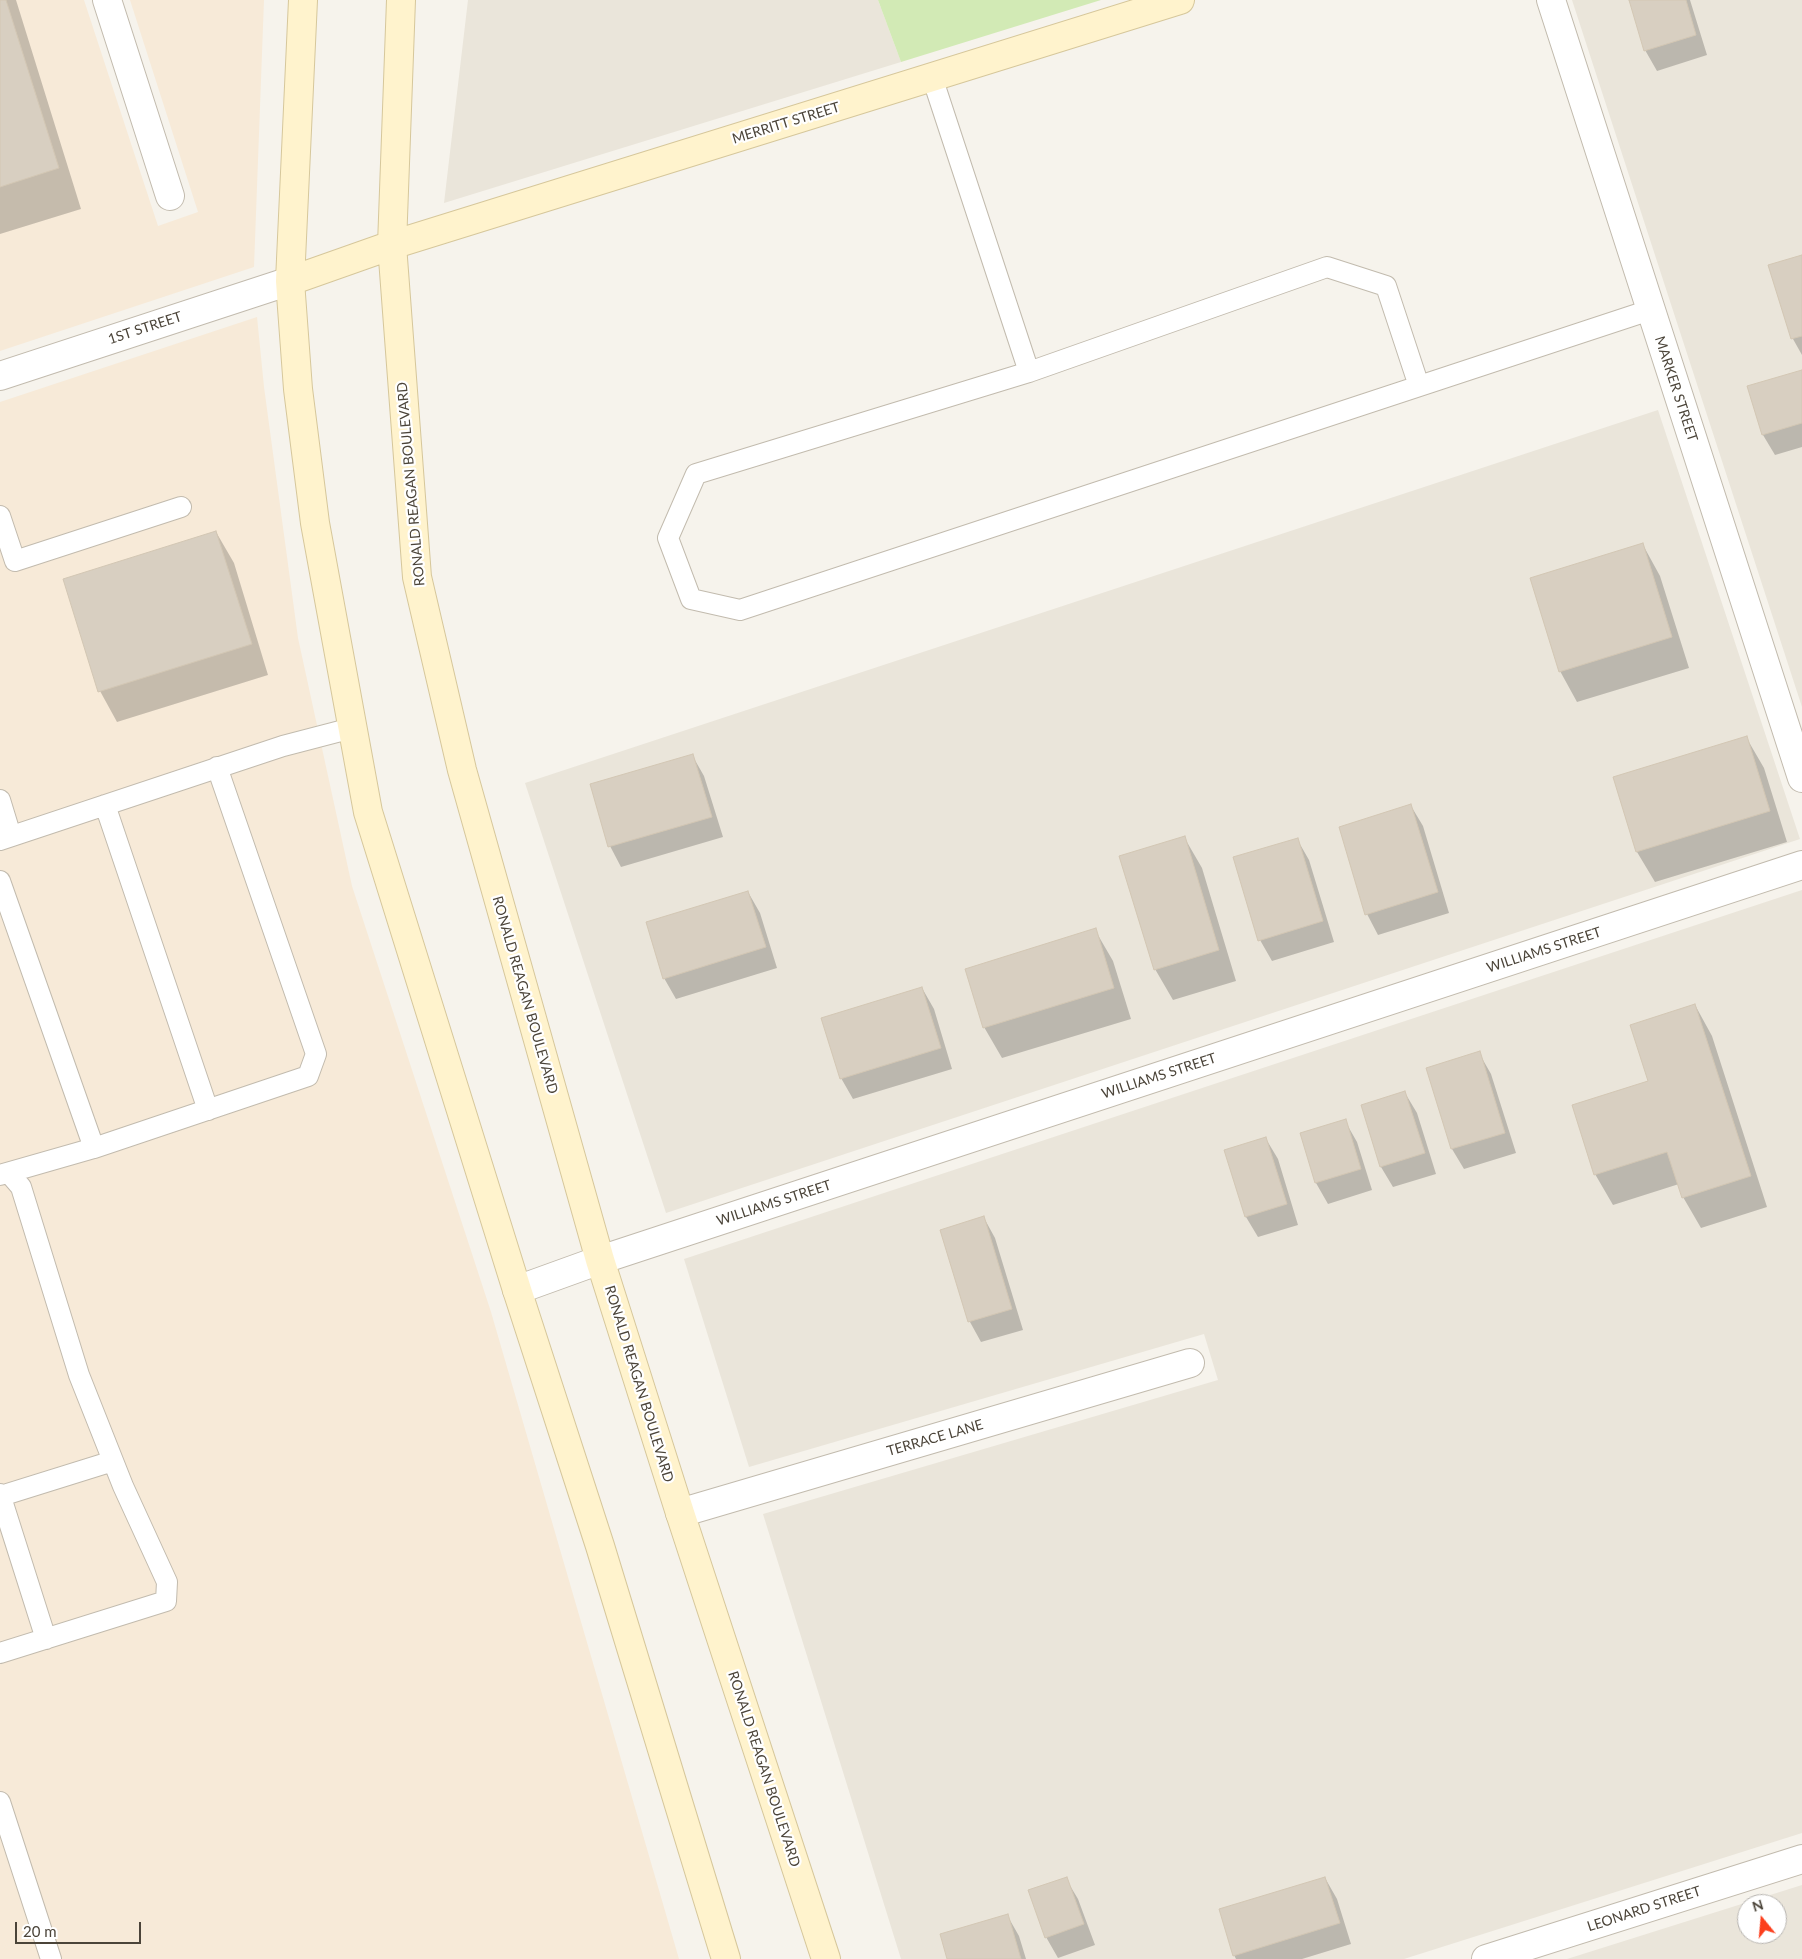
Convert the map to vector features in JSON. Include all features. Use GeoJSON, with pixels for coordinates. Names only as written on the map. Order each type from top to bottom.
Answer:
{"type":"FeatureCollection","features":[{"type":"Feature","properties":{"kind":"main road"},"geometry":{"type":"LineString","coordinates":[[303,0],[290,281],[298,389],[315,523],[368,812],[517,1290],[600,1546],[726,1959]]}},
{"type":"Feature","properties":{"kind":"main road","name":"RONALD REAGAN BOULEVARD"},"geometry":{"type":"LineString","coordinates":[[401,0],[392,245],[417,577],[462,770],[600,1260],[680,1513],[826,1959]]}},
{"type":"Feature","properties":{"kind":"main road","name":"MERRITT STREET"},"geometry":{"type":"LineString","coordinates":[[290,281],[392,245],[1180,0]]}},
{"type":"Feature","properties":{"kind":"street"},"geometry":{"type":"LineString","coordinates":[[107,0],[170,196]]}},
{"type":"Feature","properties":{"kind":"street","name":"MARKER STREET"},"geometry":{"type":"LineString","coordinates":[[1551,0],[1802,778]]}},
{"type":"Feature","properties":{"kind":"street","name":"1ST STREET"},"geometry":{"type":"LineString","coordinates":[[0,376],[290,281]]}},
{"type":"Feature","properties":{"kind":"street","name":"WILLIAMS STREET"},"geometry":{"type":"LineString","coordinates":[[517,1290],[600,1260],[1802,865]]}},
{"type":"Feature","properties":{"kind":"street","name":"TERRACE LANE"},"geometry":{"type":"LineString","coordinates":[[680,1513],[1190,1363]]}},
{"type":"Feature","properties":{"kind":"street","name":"LEONARD STREET"},"geometry":{"type":"LineString","coordinates":[[1486,1959],[1802,1859]]}},
{"type":"Feature","properties":{"kind":"lane"},"geometry":{"type":"LineString","coordinates":[[932,77],[1029,372]]}},
{"type":"Feature","properties":{"kind":"lane"},"geometry":{"type":"LineString","coordinates":[[1419,386],[1386,286],[1327,267],[1029,372],[696,474],[668,538],[691,599],[740,610],[1650,310]]}},
{"type":"Feature","properties":{"kind":"lane"},"geometry":{"type":"LineString","coordinates":[[0,516],[15,561],[181,507]]}},
{"type":"Feature","properties":{"kind":"lane"},"geometry":{"type":"LineString","coordinates":[[0,800],[6,838],[283,746],[352,728]]}},
{"type":"Feature","properties":{"kind":"lane"},"geometry":{"type":"LineString","coordinates":[[5,1174],[94,1148],[308,1076],[316,1054],[217,767]]}},
{"type":"Feature","properties":{"kind":"lane"},"geometry":{"type":"LineString","coordinates":[[105,805],[208,1110]]}},
{"type":"Feature","properties":{"kind":"lane"},"geometry":{"type":"LineString","coordinates":[[0,881],[94,1148]]}},
{"type":"Feature","properties":{"kind":"lane"},"geometry":{"type":"LineString","coordinates":[[0,1653],[166,1601],[167,1582],[113,1461],[79,1375],[21,1187],[5,1174]]}},
{"type":"Feature","properties":{"kind":"lane"},"geometry":{"type":"LineString","coordinates":[[46,1639],[0,1495],[113,1461]]}},
{"type":"Feature","properties":{"kind":"lane"},"geometry":{"type":"LineString","coordinates":[[0,1802],[51,1959]]}},
{"type":"Feature","properties":{"kind":"shaded area"},"geometry":{"type":"Polygon","coordinates":[[[0,0],[84,0],[158,226],[198,212],[130,0],[264,0],[254,267],[0,351],[0,0]]]}},
{"type":"Feature","properties":{"kind":"shaded area"},"geometry":{"type":"Polygon","coordinates":[[[468,0],[878,0],[901,62],[444,203],[468,0]]]}},
{"type":"Feature","properties":{"kind":"shaded area"},"geometry":{"type":"Polygon","coordinates":[[[1572,0],[1802,0],[1802,707],[1572,0]]]}},
{"type":"Feature","properties":{"kind":"shaded area"},"geometry":{"type":"Polygon","coordinates":[[[257,317],[264,387],[298,638],[352,886],[491,1312],[679,1959],[0,1959],[0,402],[257,317]]]}},
{"type":"Feature","properties":{"kind":"shaded area"},"geometry":{"type":"Polygon","coordinates":[[[1658,410],[1800,839],[666,1213],[525,783],[1658,410]]]}},
{"type":"Feature","properties":{"kind":"shaded area"},"geometry":{"type":"Polygon","coordinates":[[[1802,890],[1802,1833],[1404,1959],[901,1959],[763,1514],[1218,1380],[1204,1334],[749,1467],[684,1259],[1802,890]]]}},
{"type":"Feature","properties":{"kind":"shaded area"},"geometry":{"type":"Polygon","coordinates":[[[1802,1885],[1802,1959],[1567,1959],[1737,1905],[1737,1944],[1787,1944],[1787,1894],[1773,1894],[1802,1885]]]}},
{"type":"Feature","properties":{"kind":"green space"},"geometry":{"type":"Polygon","coordinates":[[[878,0],[1101,0],[901,62],[878,0]]]}},
{"type":"Feature","properties":{"kind":"building"},"geometry":{"type":"Polygon","coordinates":[[[0,0],[6,0],[59,168],[0,187],[0,0]]]}},
{"type":"Feature","properties":{"kind":"building"},"geometry":{"type":"Polygon","coordinates":[[[1629,0],[1686,0],[1696,35],[1644,51],[1629,0]]]}},
{"type":"Feature","properties":{"kind":"building"},"geometry":{"type":"Polygon","coordinates":[[[1802,255],[1802,336],[1791,339],[1768,265],[1802,255]]]}},
{"type":"Feature","properties":{"kind":"building"},"geometry":{"type":"Polygon","coordinates":[[[1802,370],[1802,423],[1762,435],[1747,386],[1802,370]]]}},
{"type":"Feature","properties":{"kind":"building"},"geometry":{"type":"Polygon","coordinates":[[[216,531],[252,644],[98,692],[63,579],[216,531]]]}},
{"type":"Feature","properties":{"kind":"building"},"geometry":{"type":"Polygon","coordinates":[[[1643,543],[1672,637],[1559,672],[1530,578],[1643,543]]]}},
{"type":"Feature","properties":{"kind":"building"},"geometry":{"type":"Polygon","coordinates":[[[1747,736],[1770,811],[1636,852],[1613,777],[1747,736]]]}},
{"type":"Feature","properties":{"kind":"building"},"geometry":{"type":"Polygon","coordinates":[[[693,754],[712,817],[608,847],[590,784],[693,754]]]}},
{"type":"Feature","properties":{"kind":"building"},"geometry":{"type":"Polygon","coordinates":[[[1411,804],[1438,892],[1365,915],[1339,827],[1411,804]]]}},
{"type":"Feature","properties":{"kind":"building"},"geometry":{"type":"Polygon","coordinates":[[[1185,836],[1219,950],[1154,970],[1119,856],[1185,836]]]}},
{"type":"Feature","properties":{"kind":"building"},"geometry":{"type":"Polygon","coordinates":[[[1298,838],[1323,921],[1258,941],[1233,857],[1298,838]]]}},
{"type":"Feature","properties":{"kind":"building"},"geometry":{"type":"Polygon","coordinates":[[[748,891],[766,947],[663,979],[646,922],[748,891]]]}},
{"type":"Feature","properties":{"kind":"building"},"geometry":{"type":"Polygon","coordinates":[[[1096,928],[1114,988],[983,1028],[965,969],[1096,928]]]}},
{"type":"Feature","properties":{"kind":"building"},"geometry":{"type":"Polygon","coordinates":[[[922,987],[941,1048],[840,1079],[821,1018],[922,987]]]}},
{"type":"Feature","properties":{"kind":"building"},"geometry":{"type":"Polygon","coordinates":[[[1695,1004],[1751,1176],[1682,1198],[1667,1152],[1594,1175],[1572,1105],[1648,1081],[1630,1025],[1695,1004]]]}},
{"type":"Feature","properties":{"kind":"building"},"geometry":{"type":"Polygon","coordinates":[[[1480,1051],[1505,1133],[1451,1149],[1426,1068],[1480,1051]]]}},
{"type":"Feature","properties":{"kind":"building"},"geometry":{"type":"Polygon","coordinates":[[[1405,1091],[1425,1153],[1380,1167],[1361,1105],[1405,1091]]]}},
{"type":"Feature","properties":{"kind":"building"},"geometry":{"type":"Polygon","coordinates":[[[1346,1119],[1361,1169],[1315,1183],[1300,1133],[1346,1119]]]}},
{"type":"Feature","properties":{"kind":"building"},"geometry":{"type":"Polygon","coordinates":[[[1266,1137],[1287,1204],[1245,1217],[1224,1150],[1266,1137]]]}},
{"type":"Feature","properties":{"kind":"building"},"geometry":{"type":"Polygon","coordinates":[[[984,1216],[1012,1309],[968,1322],[940,1230],[984,1216]]]}},
{"type":"Feature","properties":{"kind":"building"},"geometry":{"type":"Polygon","coordinates":[[[1067,1877],[1084,1924],[1045,1938],[1028,1890],[1067,1877]]]}},
{"type":"Feature","properties":{"kind":"building"},"geometry":{"type":"Polygon","coordinates":[[[1325,1877],[1340,1923],[1233,1956],[1219,1909],[1325,1877]]]}},
{"type":"Feature","properties":{"kind":"building"},"geometry":{"type":"Polygon","coordinates":[[[1008,1914],[1021,1959],[947,1959],[940,1934],[1008,1914]]]}}]}
